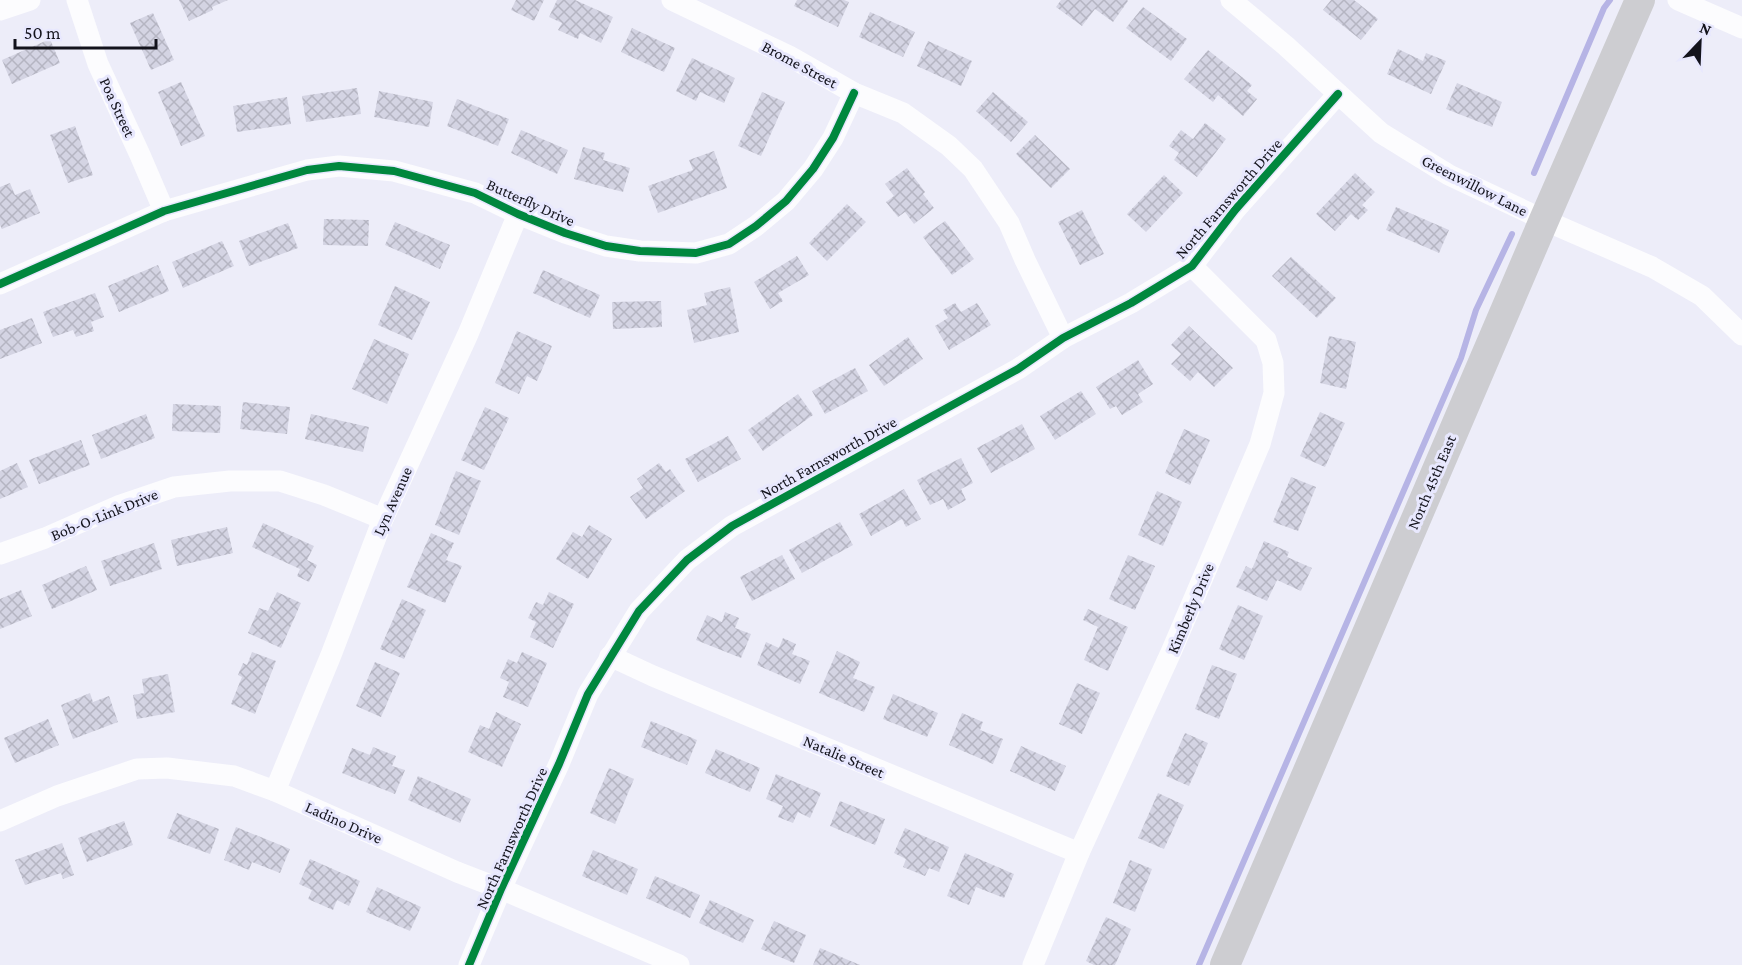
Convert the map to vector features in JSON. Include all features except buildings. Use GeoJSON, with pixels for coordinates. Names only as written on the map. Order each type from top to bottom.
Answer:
{"type":"FeatureCollection","features":[{"type":"Feature","properties":{"kind":"main road","name":"North 45th East"},"geometry":{"type":"LineString","coordinates":[[1225,965],[1640,0]]}},
{"type":"Feature","properties":{"kind":"street"},"geometry":{"type":"LineString","coordinates":[[0,10],[30,0]]}},
{"type":"Feature","properties":{"kind":"street","name":"Poa Street"},"geometry":{"type":"LineString","coordinates":[[77,0],[98,64],[164,211]]}},
{"type":"Feature","properties":{"kind":"street","name":"Brome Street"},"geometry":{"type":"LineString","coordinates":[[672,0],[789,56],[854,93],[903,113],[949,146],[973,169],[1009,224],[1024,260],[1063,338]]}},
{"type":"Feature","properties":{"kind":"street","name":"Greenwillow Lane"},"geometry":{"type":"LineString","coordinates":[[1231,0],[1286,46],[1382,133],[1449,175],[1652,267],[1702,296],[1742,335]]}},
{"type":"Feature","properties":{"kind":"street"},"geometry":{"type":"LineString","coordinates":[[1678,0],[1742,28]]}},
{"type":"Feature","properties":{"kind":"street","name":"Butterfly Drive"},"geometry":{"type":"LineString","coordinates":[[0,284],[164,211],[307,170],[339,166],[394,171],[474,193],[565,233],[606,246],[640,251],[696,253],[729,244],[779,207],[813,169],[833,138],[854,93]]}},
{"type":"Feature","properties":{"kind":"street","name":"North Farnsworth Drive"},"geometry":{"type":"LineString","coordinates":[[469,965],[588,694],[639,611],[687,560],[732,526],[1018,369],[1063,338],[1131,303],[1192,266],[1235,210],[1338,94]]}},
{"type":"Feature","properties":{"kind":"street","name":"Lyn Avenue"},"geometry":{"type":"LineString","coordinates":[[275,791],[331,655],[383,519],[468,334],[518,214]]}},
{"type":"Feature","properties":{"kind":"street","name":"Kimberly Drive"},"geometry":{"type":"LineString","coordinates":[[1033,965],[1079,853],[1172,650],[1260,444],[1274,393],[1273,363],[1266,340],[1192,266]]}},
{"type":"Feature","properties":{"kind":"street","name":"Bob-O-Link Drive"},"geometry":{"type":"LineString","coordinates":[[0,554],[45,538],[118,506],[174,487],[230,481],[280,481],[324,495],[383,519]]}},
{"type":"Feature","properties":{"kind":"street","name":"Natalie Street"},"geometry":{"type":"LineString","coordinates":[[610,656],[1079,853]]}},
{"type":"Feature","properties":{"kind":"street","name":"Ladino Drive"},"geometry":{"type":"LineString","coordinates":[[0,821],[57,796],[137,769],[167,768],[234,776],[275,791],[457,872],[679,965]]}},
{"type":"Feature","properties":{"kind":"waterway"},"geometry":{"type":"LineString","coordinates":[[1534,173],[1604,8],[1610,0]]}},
{"type":"Feature","properties":{"kind":"waterway"},"geometry":{"type":"LineString","coordinates":[[1199,965],[1461,358],[1476,310],[1512,234]]}},
{"type":"Feature","properties":{"kind":"cycle path"},"geometry":{"type":"LineString","coordinates":[[0,284],[164,211],[307,170],[339,166],[394,171],[475,193],[518,214],[606,246],[640,251],[696,253],[729,244],[756,226],[786,201],[813,169],[833,138],[854,93]]}},
{"type":"Feature","properties":{"kind":"cycle path"},"geometry":{"type":"LineString","coordinates":[[469,965],[588,694],[639,611],[687,560],[732,526],[1018,369],[1063,338],[1131,303],[1192,266],[1235,210],[1338,94]]}}]}
